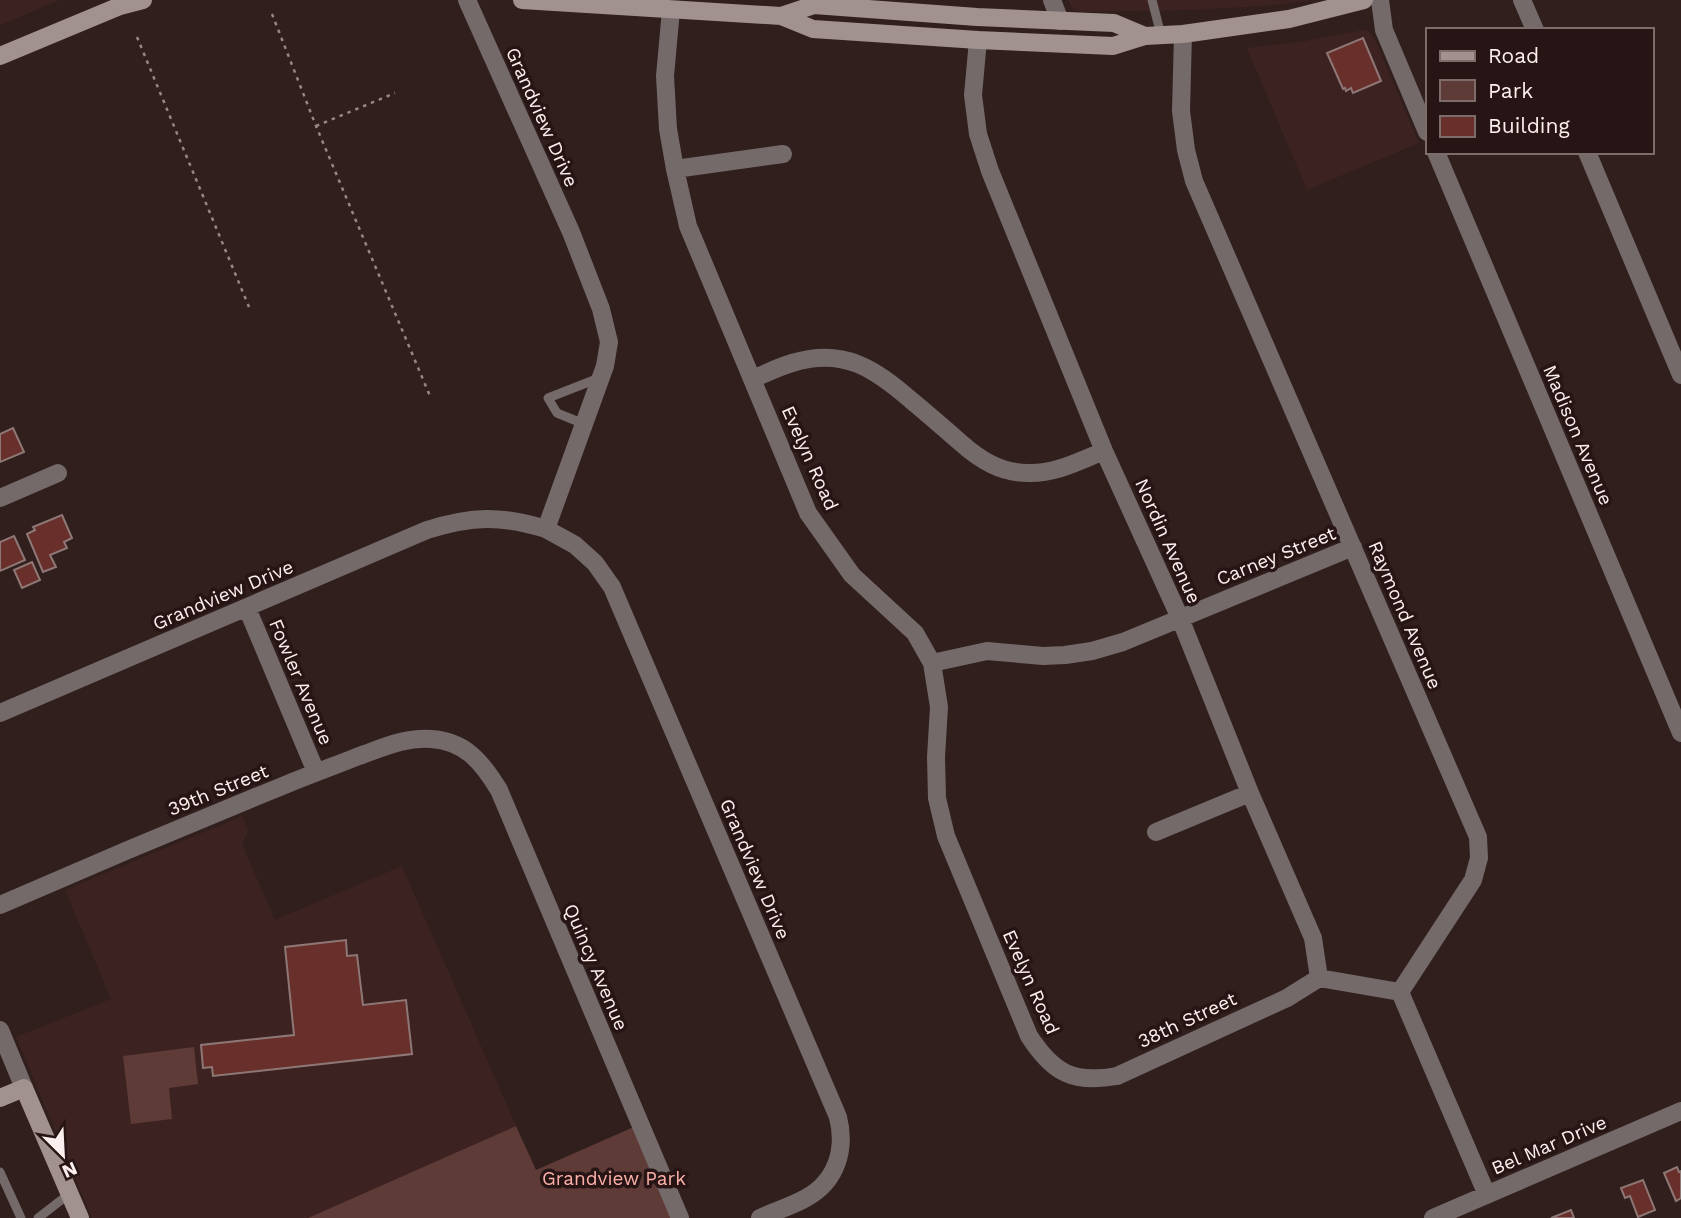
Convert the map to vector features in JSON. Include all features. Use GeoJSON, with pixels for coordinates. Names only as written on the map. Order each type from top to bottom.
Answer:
{"type":"FeatureCollection","features":[{"type":"Feature","properties":{"kind":"main road"},"geometry":{"type":"LineString","coordinates":[[0,56],[120,6],[142,0]]}},
{"type":"Feature","properties":{"kind":"main road"},"geometry":{"type":"LineString","coordinates":[[522,0],[671,10],[814,5],[1114,23],[1153,36]]}},
{"type":"Feature","properties":{"kind":"main road"},"geometry":{"type":"LineString","coordinates":[[779,8],[813,29],[1113,46],[1153,36],[1289,19],[1364,0]]}},
{"type":"Feature","properties":{"kind":"main road"},"geometry":{"type":"LineString","coordinates":[[0,1098],[24,1088],[80,1218]]}},
{"type":"Feature","properties":{"kind":"street","name":"Grandview Drive"},"geometry":{"type":"LineString","coordinates":[[467,0],[571,232],[601,309],[609,342],[601,378],[546,529]]}},
{"type":"Feature","properties":{"kind":"street"},"geometry":{"type":"LineString","coordinates":[[1052,0],[1060,21]]}},
{"type":"Feature","properties":{"kind":"street"},"geometry":{"type":"LineString","coordinates":[[1380,0],[1384,30],[1426,130]]}},
{"type":"Feature","properties":{"kind":"street"},"geometry":{"type":"LineString","coordinates":[[1522,0],[1534,28]]}},
{"type":"Feature","properties":{"kind":"street","name":"Evelyn Road"},"geometry":{"type":"LineString","coordinates":[[671,10],[665,76],[668,129],[688,226],[808,513],[852,575],[915,633],[932,663],[939,708],[937,798],[946,836],[1029,1036],[1051,1065],[1067,1074]]}},
{"type":"Feature","properties":{"kind":"street","name":"Raymond Avenue"},"geometry":{"type":"LineString","coordinates":[[1183,34],[1181,111],[1186,150],[1194,181],[1478,837],[1479,859],[1473,880],[1400,992]]}},
{"type":"Feature","properties":{"kind":"street","name":"Nordin Avenue"},"geometry":{"type":"LineString","coordinates":[[978,40],[973,95],[978,134],[989,172],[1104,451],[1180,618],[1250,793],[1313,938],[1320,978]]}},
{"type":"Feature","properties":{"kind":"street"},"geometry":{"type":"LineString","coordinates":[[675,169],[783,154]]}},
{"type":"Feature","properties":{"kind":"street","name":"Madison Avenue"},"geometry":{"type":"LineString","coordinates":[[1437,154],[1681,733]]}},
{"type":"Feature","properties":{"kind":"street"},"geometry":{"type":"LineString","coordinates":[[1588,154],[1681,374]]}},
{"type":"Feature","properties":{"kind":"street"},"geometry":{"type":"LineString","coordinates":[[752,379],[810,359],[827,358],[859,363],[889,381],[972,453],[990,465],[1008,471],[1026,474],[1043,472],[1062,468],[1104,451]]}},
{"type":"Feature","properties":{"kind":"street"},"geometry":{"type":"LineString","coordinates":[[0,498],[58,474]]}},
{"type":"Feature","properties":{"kind":"street","name":"Grandview Drive"},"geometry":{"type":"LineString","coordinates":[[0,713],[427,530],[450,523],[471,519],[523,522],[546,529],[575,545],[595,563],[612,587],[838,1117],[841,1148],[837,1164],[826,1182],[808,1197],[760,1218]]}},
{"type":"Feature","properties":{"kind":"street","name":"Carney Street"},"geometry":{"type":"LineString","coordinates":[[932,663],[987,651],[1043,656],[1092,651],[1123,642],[1353,547]]}},
{"type":"Feature","properties":{"kind":"street","name":"Fowler Avenue"},"geometry":{"type":"LineString","coordinates":[[247,608],[316,772]]}},
{"type":"Feature","properties":{"kind":"street","name":"39th Street"},"geometry":{"type":"LineString","coordinates":[[0,905],[316,772],[401,741],[430,738],[457,744]]}},
{"type":"Feature","properties":{"kind":"street","name":"Quincy Avenue"},"geometry":{"type":"LineString","coordinates":[[457,744],[474,756],[499,790],[680,1218]]}},
{"type":"Feature","properties":{"kind":"street"},"geometry":{"type":"LineString","coordinates":[[1156,832],[1250,793]]}},
{"type":"Feature","properties":{"kind":"street"},"geometry":{"type":"LineString","coordinates":[[1320,978],[1400,992],[1487,1195]]}},
{"type":"Feature","properties":{"kind":"street","name":"38th Street"},"geometry":{"type":"LineString","coordinates":[[1067,1074],[1100,1079],[1117,1076],[1287,998],[1320,978]]}},
{"type":"Feature","properties":{"kind":"street"},"geometry":{"type":"LineString","coordinates":[[0,1030],[24,1088]]}},
{"type":"Feature","properties":{"kind":"street","name":"Bel Mar Drive"},"geometry":{"type":"LineString","coordinates":[[1433,1218],[1681,1111]]}},
{"type":"Feature","properties":{"kind":"lane"},"geometry":{"type":"LineString","coordinates":[[1152,0],[1153,36]]}},
{"type":"Feature","properties":{"kind":"lane"},"geometry":{"type":"LineString","coordinates":[[584,424],[557,413],[548,398],[601,378]]}},
{"type":"Feature","properties":{"kind":"lane"},"geometry":{"type":"LineString","coordinates":[[0,1171],[21,1218]]}},
{"type":"Feature","properties":{"kind":"lane"},"geometry":{"type":"LineString","coordinates":[[38,1218],[69,1194]]}},
{"type":"Feature","properties":{"kind":"path"},"geometry":{"type":"LineString","coordinates":[[272,14],[316,126],[430,396]]}},
{"type":"Feature","properties":{"kind":"path"},"geometry":{"type":"LineString","coordinates":[[137,37],[248,307]]}},
{"type":"Feature","properties":{"kind":"path"},"geometry":{"type":"LineString","coordinates":[[316,126],[395,93]]}},
{"type":"Feature","properties":{"kind":"shaded area"},"geometry":{"type":"Polygon","coordinates":[[[0,0],[60,0],[0,25],[0,0]]]}},
{"type":"Feature","properties":{"kind":"shaded area"},"geometry":{"type":"Polygon","coordinates":[[[1068,0],[1311,0],[1266,6],[1189,10],[1080,12],[1073,9],[1068,0]]]}},
{"type":"Feature","properties":{"kind":"shaded area"},"geometry":{"type":"Polygon","coordinates":[[[1363,30],[1374,37],[1419,143],[1307,190],[1247,48],[1363,30]]]}},
{"type":"Feature","properties":{"kind":"shaded area"},"geometry":{"type":"Polygon","coordinates":[[[242,816],[248,831],[242,844],[275,920],[402,866],[516,1126],[308,1218],[92,1218],[16,1037],[111,999],[65,890],[242,816]]]}},
{"type":"Feature","properties":{"kind":"green space"},"geometry":{"type":"Polygon","coordinates":[[[194,1047],[198,1084],[169,1088],[172,1119],[131,1124],[123,1056],[194,1047]]]}},
{"type":"Feature","properties":{"kind":"green space","name":"Grandview Park"},"geometry":{"type":"Polygon","coordinates":[[[516,1126],[536,1170],[636,1126],[672,1218],[308,1218],[516,1126]]]}},
{"type":"Feature","properties":{"kind":"building"},"geometry":{"type":"Polygon","coordinates":[[[1363,38],[1381,81],[1353,93],[1351,88],[1346,91],[1343,89],[1327,53],[1363,38]]]}},
{"type":"Feature","properties":{"kind":"building"},"geometry":{"type":"Polygon","coordinates":[[[13,428],[24,452],[0,462],[0,434],[13,428]]]}},
{"type":"Feature","properties":{"kind":"building"},"geometry":{"type":"Polygon","coordinates":[[[62,515],[72,538],[64,542],[67,548],[50,555],[56,567],[43,572],[27,534],[35,530],[33,527],[62,515]]]}},
{"type":"Feature","properties":{"kind":"building"},"geometry":{"type":"Polygon","coordinates":[[[14,536],[25,560],[0,571],[0,542],[14,536]]]}},
{"type":"Feature","properties":{"kind":"building"},"geometry":{"type":"Polygon","coordinates":[[[32,562],[40,580],[22,588],[14,570],[32,562]]]}},
{"type":"Feature","properties":{"kind":"building"},"geometry":{"type":"Polygon","coordinates":[[[346,940],[347,956],[357,955],[363,1005],[406,1000],[412,1054],[213,1076],[212,1067],[203,1068],[201,1045],[294,1035],[285,947],[346,940]]]}},
{"type":"Feature","properties":{"kind":"building"},"geometry":{"type":"Polygon","coordinates":[[[1677,1167],[1679,1172],[1681,1171],[1681,1198],[1676,1201],[1664,1173],[1677,1167]]]}},
{"type":"Feature","properties":{"kind":"building"},"geometry":{"type":"Polygon","coordinates":[[[1643,1180],[1655,1210],[1638,1217],[1630,1196],[1625,1198],[1621,1188],[1643,1180]]]}},
{"type":"Feature","properties":{"kind":"building"},"geometry":{"type":"Polygon","coordinates":[[[1571,1210],[1574,1218],[1551,1218],[1571,1210]]]}}]}
